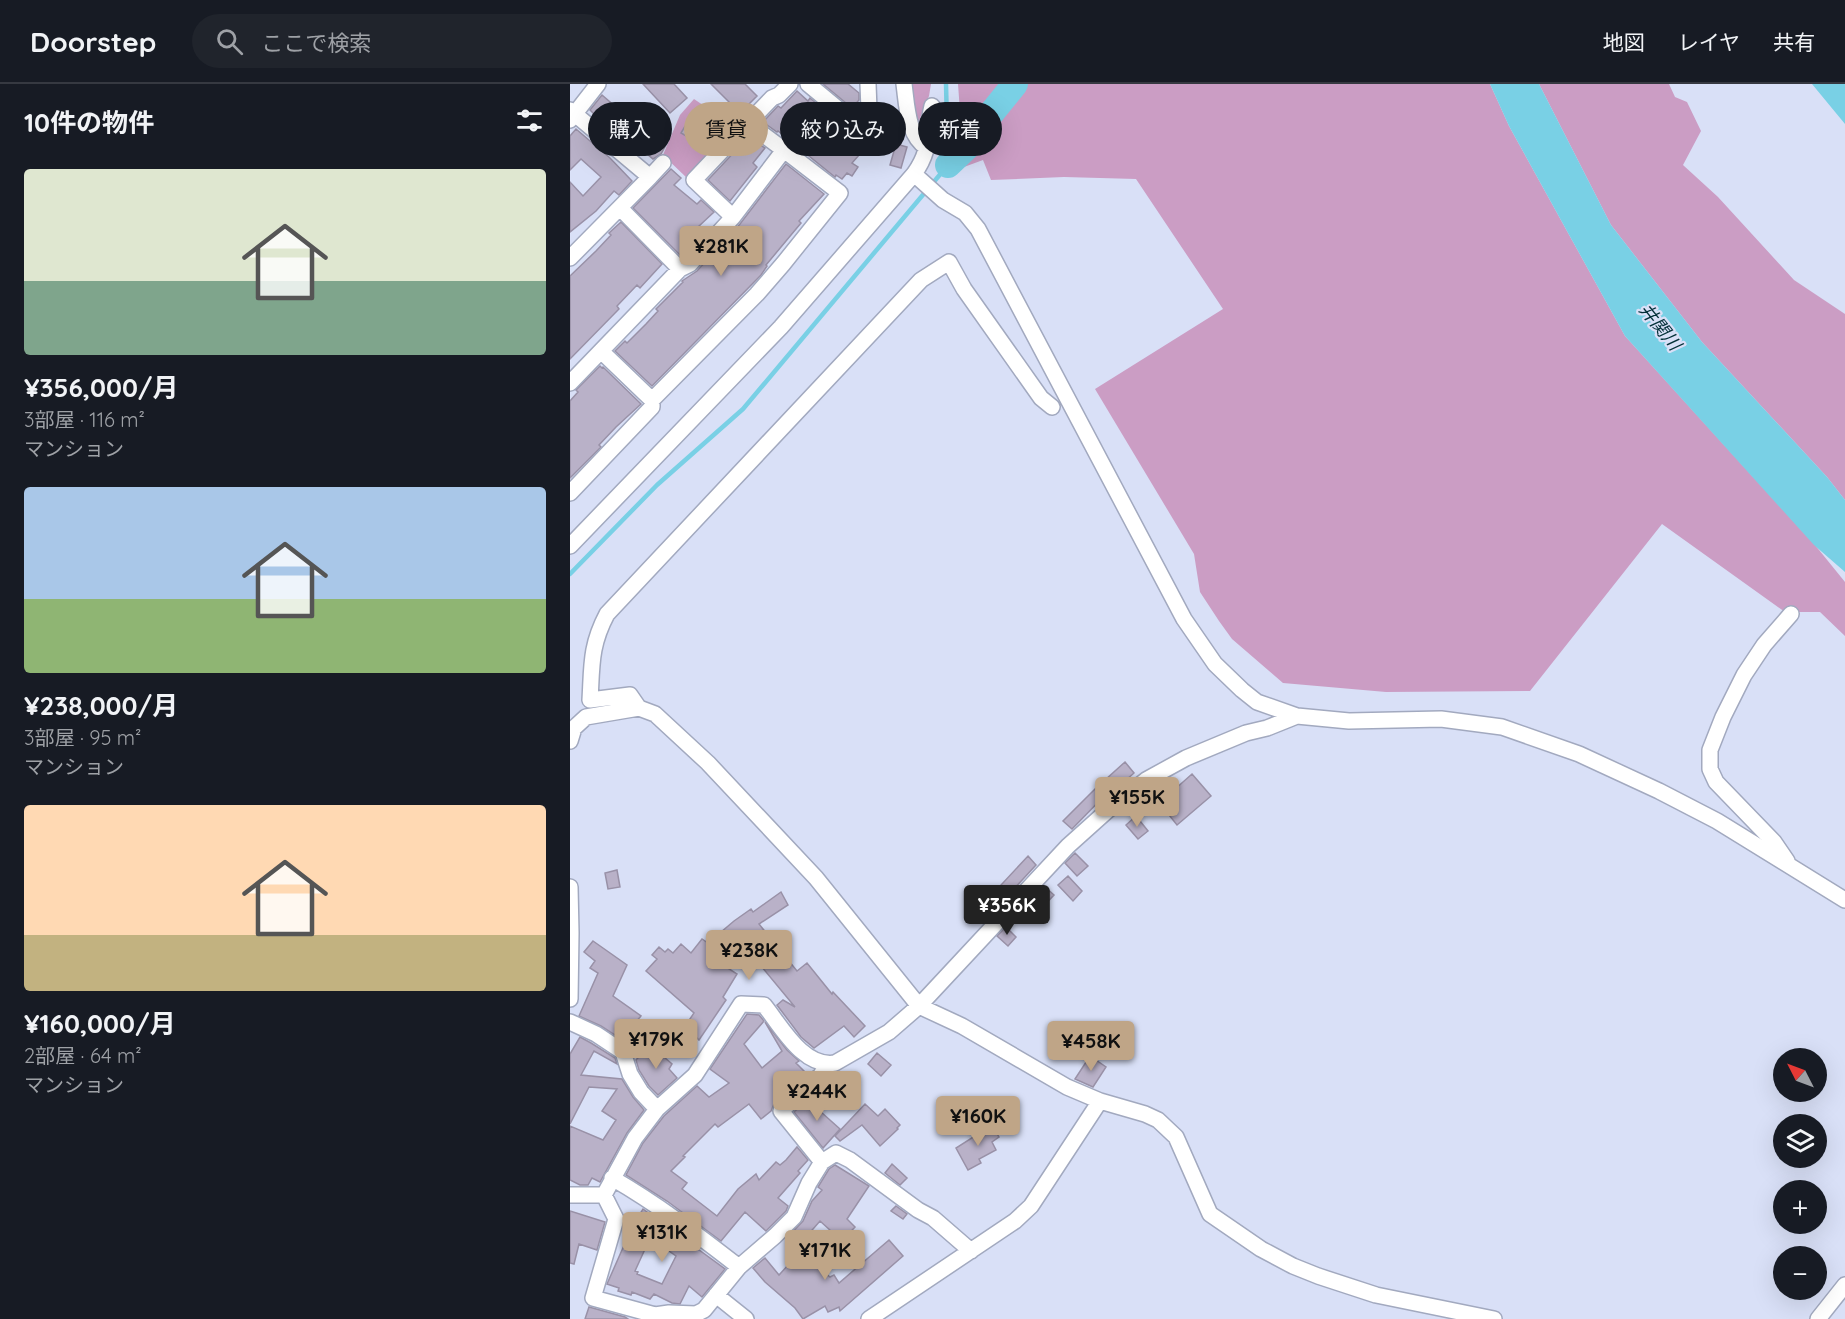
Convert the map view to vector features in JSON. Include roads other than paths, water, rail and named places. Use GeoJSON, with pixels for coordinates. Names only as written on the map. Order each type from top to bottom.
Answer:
{"type":"FeatureCollection","features":[{"type":"Feature","properties":{"kind":"street"},"geometry":{"type":"LineString","coordinates":[[598,84],[572,115],[650,177]]}},
{"type":"Feature","properties":{"kind":"street"},"geometry":{"type":"LineString","coordinates":[[768,102],[790,84]]}},
{"type":"Feature","properties":{"kind":"street"},"geometry":{"type":"LineString","coordinates":[[808,84],[864,128],[869,110],[868,84]]}},
{"type":"Feature","properties":{"kind":"street"},"geometry":{"type":"LineString","coordinates":[[904,84],[910,122],[918,140]]}},
{"type":"Feature","properties":{"kind":"street"},"geometry":{"type":"LineString","coordinates":[[570,383],[680,269],[690,264],[733,218],[780,155]]}},
{"type":"Feature","properties":{"kind":"street"},"geometry":{"type":"LineString","coordinates":[[717,156],[694,180],[733,218]]}},
{"type":"Feature","properties":{"kind":"street"},"geometry":{"type":"LineString","coordinates":[[570,493],[652,407],[652,400],[757,294],[840,193],[792,156]]}},
{"type":"Feature","properties":{"kind":"street"},"geometry":{"type":"LineString","coordinates":[[570,546],[781,327],[916,176],[924,156]]}},
{"type":"Feature","properties":{"kind":"street"},"geometry":{"type":"LineString","coordinates":[[570,258],[663,164]]}},
{"type":"Feature","properties":{"kind":"street"},"geometry":{"type":"LineString","coordinates":[[916,176],[964,213],[978,229],[1184,619],[1215,664],[1257,702],[1297,716],[1349,721],[1441,719],[1502,727],[1579,754],[1659,791],[1717,821],[1845,900]]}},
{"type":"Feature","properties":{"kind":"street"},"geometry":{"type":"LineString","coordinates":[[620,208],[680,269]]}},
{"type":"Feature","properties":{"kind":"street"},"geometry":{"type":"LineString","coordinates":[[639,708],[630,695],[590,700],[593,650],[597,633],[607,614],[921,280],[949,262],[964,289],[1034,389],[1052,407]]}},
{"type":"Feature","properties":{"kind":"street"},"geometry":{"type":"LineString","coordinates":[[601,351],[652,400]]}},
{"type":"Feature","properties":{"kind":"street"},"geometry":{"type":"LineString","coordinates":[[1790,866],[1774,842],[1716,782],[1710,769],[1710,750],[1744,675],[1764,645],[1791,614]]}},
{"type":"Feature","properties":{"kind":"street"},"geometry":{"type":"LineString","coordinates":[[570,741],[574,728],[586,717],[639,708],[655,714],[708,763],[816,878],[919,1006],[962,1026],[1067,1087],[1100,1101],[1145,1114],[1166,1126],[1176,1137],[1210,1214],[1261,1249],[1318,1276],[1376,1294],[1494,1319]]}},
{"type":"Feature","properties":{"kind":"street"},"geometry":{"type":"LineString","coordinates":[[604,1195],[635,1138],[657,1108],[695,1075],[741,1004],[764,1005],[787,1036],[806,1056],[826,1065],[835,1063],[889,1032],[919,1006],[1068,846],[1146,780],[1186,758],[1246,733],[1267,728],[1297,716]]}},
{"type":"Feature","properties":{"kind":"street"},"geometry":{"type":"LineString","coordinates":[[570,887],[570,999]]}},
{"type":"Feature","properties":{"kind":"street"},"geometry":{"type":"LineString","coordinates":[[570,1022],[596,1034],[623,1052],[635,1083],[657,1108]]}},
{"type":"Feature","properties":{"kind":"street"},"geometry":{"type":"LineString","coordinates":[[822,1162],[781,1111],[821,1075],[826,1065]]}},
{"type":"Feature","properties":{"kind":"street"},"geometry":{"type":"LineString","coordinates":[[869,1319],[1015,1221],[1031,1206],[1100,1101]]}},
{"type":"Feature","properties":{"kind":"street"},"geometry":{"type":"LineString","coordinates":[[604,1195],[616,1219],[593,1298],[655,1315],[696,1314],[704,1310],[739,1267],[794,1216],[809,1183],[822,1162],[836,1153],[850,1160],[918,1210],[933,1218],[971,1251]]}},
{"type":"Feature","properties":{"kind":"street"},"geometry":{"type":"LineString","coordinates":[[612,1178],[639,1193],[691,1229],[739,1267]]}},
{"type":"Feature","properties":{"kind":"street"},"geometry":{"type":"LineString","coordinates":[[570,1195],[604,1195]]}},
{"type":"Feature","properties":{"kind":"street"},"geometry":{"type":"LineString","coordinates":[[1822,1318],[1845,1285]]}},
{"type":"Feature","properties":{"kind":"street"},"geometry":{"type":"LineString","coordinates":[[716,1295],[746,1319]]}},
{"type":"Feature","properties":{"kind":"water","name":"井関川"},"geometry":{"type":"Polygon","coordinates":[[[1490,84],[1539,84],[1611,225],[1702,342],[1827,477],[1845,500],[1845,572],[1814,545],[1625,336],[1509,126],[1490,84]]]}},
{"type":"Feature","properties":{"kind":"water"},"geometry":{"type":"Polygon","coordinates":[[[1812,84],[1845,84],[1845,124],[1812,84]]]}},
{"type":"Feature","properties":{"kind":"waterway"},"geometry":{"type":"LineString","coordinates":[[570,574],[657,485],[743,409],[948,165],[946,84]]}},
{"type":"Feature","properties":{"kind":"waterway"},"geometry":{"type":"LineString","coordinates":[[948,165],[969,145],[972,137],[1015,84]]}}]}
